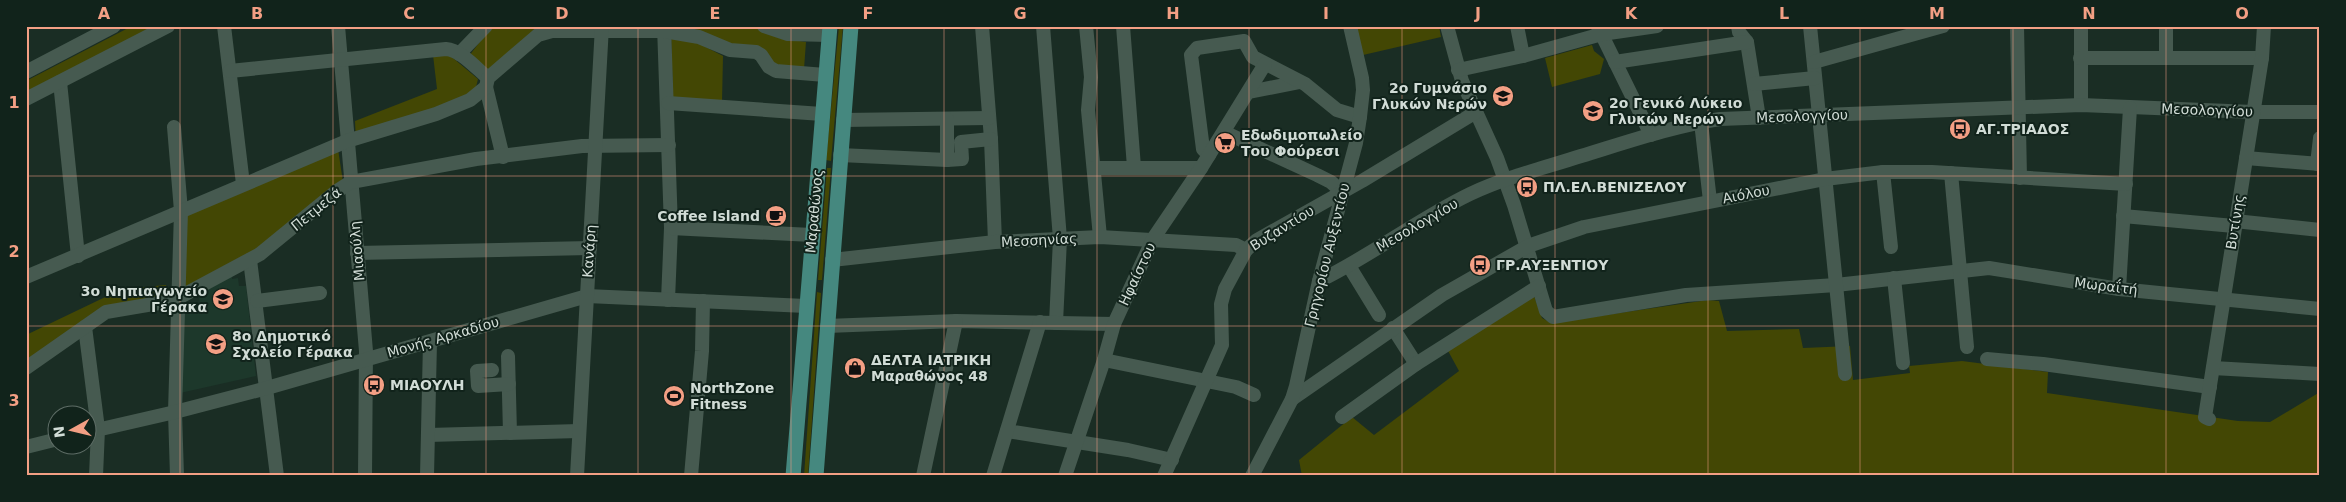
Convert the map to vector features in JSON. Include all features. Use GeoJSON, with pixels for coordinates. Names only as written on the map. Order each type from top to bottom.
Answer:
{"type":"FeatureCollection","features":[{"type":"Feature","properties":{"kind":"main road","name":"Μαραθώνος"},"geometry":{"type":"LineString","coordinates":[[816,476],[840,155],[852,26]]}},
{"type":"Feature","properties":{"kind":"main road","name":"Μαραθώνος"},"geometry":{"type":"LineString","coordinates":[[793,476],[829,31]]}},
{"type":"Feature","properties":{"kind":"main road","name":"Μαραθώνος"},"geometry":{"type":"LineString","coordinates":[[823,375],[823,476]]}},
{"type":"Feature","properties":{"kind":"main road","name":"Μαραθώνος"},"geometry":{"type":"LineString","coordinates":[[786,476],[790,431],[798,396]]}},
{"type":"Feature","properties":{"kind":"street"},"geometry":{"type":"LineString","coordinates":[[26,72],[92,32],[114,26]]}},
{"type":"Feature","properties":{"kind":"street"},"geometry":{"type":"LineString","coordinates":[[26,99],[168,26]]}},
{"type":"Feature","properties":{"kind":"street"},"geometry":{"type":"LineString","coordinates":[[224,26],[243,184]]}},
{"type":"Feature","properties":{"kind":"street","name":"Μιαούλη"},"geometry":{"type":"LineString","coordinates":[[338,26],[366,360],[365,476]]}},
{"type":"Feature","properties":{"kind":"street"},"geometry":{"type":"LineString","coordinates":[[459,54],[486,26]]}},
{"type":"Feature","properties":{"kind":"street"},"geometry":{"type":"LineString","coordinates":[[764,26],[788,34],[829,31]]}},
{"type":"Feature","properties":{"kind":"street"},"geometry":{"type":"LineString","coordinates":[[982,26],[991,139],[995,242]]}},
{"type":"Feature","properties":{"kind":"street"},"geometry":{"type":"LineString","coordinates":[[1043,26],[1060,239],[1056,323]]}},
{"type":"Feature","properties":{"kind":"street"},"geometry":{"type":"LineString","coordinates":[[1086,26],[1091,77],[1088,110],[1100,237]]}},
{"type":"Feature","properties":{"kind":"street"},"geometry":{"type":"LineString","coordinates":[[1122,26],[1134,166]]}},
{"type":"Feature","properties":{"kind":"street","name":"Γρηγορίου Αυξεντίου"},"geometry":{"type":"LineString","coordinates":[[1253,474],[1292,399],[1302,364],[1319,281],[1356,143],[1363,90],[1350,26]]}},
{"type":"Feature","properties":{"kind":"street"},"geometry":{"type":"LineString","coordinates":[[1342,417],[1416,364],[1539,286],[1528,246],[1505,180],[1458,70],[1447,26]]}},
{"type":"Feature","properties":{"kind":"street"},"geometry":{"type":"LineString","coordinates":[[1517,26],[1523,56]]}},
{"type":"Feature","properties":{"kind":"street"},"geometry":{"type":"LineString","coordinates":[[1458,70],[1523,56],[1600,30],[1657,26]]}},
{"type":"Feature","properties":{"kind":"street"},"geometry":{"type":"LineString","coordinates":[[1738,26],[1739,32],[1747,42],[1759,118]]}},
{"type":"Feature","properties":{"kind":"street"},"geometry":{"type":"LineString","coordinates":[[1810,26],[1846,374]]}},
{"type":"Feature","properties":{"kind":"street"},"geometry":{"type":"LineString","coordinates":[[2017,26],[2020,178]]}},
{"type":"Feature","properties":{"kind":"street"},"geometry":{"type":"LineString","coordinates":[[2081,26],[2081,106]]}},
{"type":"Feature","properties":{"kind":"street"},"geometry":{"type":"LineString","coordinates":[[2166,26],[2166,57]]}},
{"type":"Feature","properties":{"kind":"street","name":"Βυτίνης"},"geometry":{"type":"LineString","coordinates":[[2207,418],[2210,387],[2262,58],[2264,26]]}},
{"type":"Feature","properties":{"kind":"street"},"geometry":{"type":"LineString","coordinates":[[1814,62],[1937,27]]}},
{"type":"Feature","properties":{"kind":"street"},"geometry":{"type":"LineString","coordinates":[[26,277],[347,141],[436,114],[470,100],[545,32],[602,28],[664,29],[699,37],[730,50],[756,52],[761,55],[769,67],[776,71],[825,75]]}},
{"type":"Feature","properties":{"kind":"street","name":"Κανάρη"},"geometry":{"type":"LineString","coordinates":[[577,476],[602,28]]}},
{"type":"Feature","properties":{"kind":"street"},"geometry":{"type":"LineString","coordinates":[[664,29],[671,228],[668,300]]}},
{"type":"Feature","properties":{"kind":"street"},"geometry":{"type":"LineString","coordinates":[[1600,30],[1651,135]]}},
{"type":"Feature","properties":{"kind":"street"},"geometry":{"type":"LineString","coordinates":[[1209,155],[1203,149],[1191,55],[1197,48],[1242,40],[1253,57],[1300,82],[1337,110],[1360,117]]}},
{"type":"Feature","properties":{"kind":"street"},"geometry":{"type":"LineString","coordinates":[[1615,62],[1747,42]]}},
{"type":"Feature","properties":{"kind":"street"},"geometry":{"type":"LineString","coordinates":[[230,71],[451,49],[459,54],[487,83],[503,156]]}},
{"type":"Feature","properties":{"kind":"street"},"geometry":{"type":"LineString","coordinates":[[2080,58],[2262,58]]}},
{"type":"Feature","properties":{"kind":"street","name":"Ηφαίστου"},"geometry":{"type":"LineString","coordinates":[[1065,476],[1104,360],[1114,324],[1154,239],[1250,92],[1265,64]]}},
{"type":"Feature","properties":{"kind":"street"},"geometry":{"type":"LineString","coordinates":[[1754,84],[1815,78]]}},
{"type":"Feature","properties":{"kind":"street"},"geometry":{"type":"LineString","coordinates":[[60,82],[78,256]]}},
{"type":"Feature","properties":{"kind":"street"},"geometry":{"type":"LineString","coordinates":[[1250,92],[1300,82]]}},
{"type":"Feature","properties":{"kind":"street"},"geometry":{"type":"LineString","coordinates":[[668,103],[822,114]]}},
{"type":"Feature","properties":{"kind":"street","name":"Μεσολογγίου"},"geometry":{"type":"LineString","coordinates":[[1319,281],[1349,266],[1469,194],[1505,180],[1651,135],[1701,122],[2018,106],[2320,112]]}},
{"type":"Feature","properties":{"kind":"street"},"geometry":{"type":"LineString","coordinates":[[2119,289],[2130,108]]}},
{"type":"Feature","properties":{"kind":"street","name":"Βυζαντίου"},"geometry":{"type":"LineString","coordinates":[[1164,476],[1222,345],[1221,304],[1225,288],[1246,250],[1257,240],[1476,112]]}},
{"type":"Feature","properties":{"kind":"street"},"geometry":{"type":"LineString","coordinates":[[843,120],[989,118]]}},
{"type":"Feature","properties":{"kind":"street"},"geometry":{"type":"LineString","coordinates":[[840,155],[947,160],[962,158],[954,143],[947,119]]}},
{"type":"Feature","properties":{"kind":"street"},"geometry":{"type":"LineString","coordinates":[[1701,122],[1710,201]]}},
{"type":"Feature","properties":{"kind":"street"},"geometry":{"type":"LineString","coordinates":[[174,127],[181,211],[175,412],[177,476]]}},
{"type":"Feature","properties":{"kind":"street"},"geometry":{"type":"LineString","coordinates":[[1224,132],[1331,182],[1342,192]]}},
{"type":"Feature","properties":{"kind":"street"},"geometry":{"type":"LineString","coordinates":[[2246,158],[2319,164],[2320,138]]}},
{"type":"Feature","properties":{"kind":"street"},"geometry":{"type":"LineString","coordinates":[[954,143],[991,139]]}},
{"type":"Feature","properties":{"kind":"street","name":"Πετμεζά"},"geometry":{"type":"LineString","coordinates":[[26,368],[110,310],[166,302],[178,298],[250,260],[351,182],[476,159],[582,146],[669,145]]}},
{"type":"Feature","properties":{"kind":"street"},"geometry":{"type":"LineString","coordinates":[[1094,168],[1134,166],[1201,168]]}},
{"type":"Feature","properties":{"kind":"street"},"geometry":{"type":"LineString","coordinates":[[1882,172],[1891,246]]}},
{"type":"Feature","properties":{"kind":"street","name":"Αιόλου"},"geometry":{"type":"LineString","coordinates":[[1292,399],[1442,296],[1528,246],[1570,231],[1622,218],[1825,178],[1882,172],[1951,173],[2126,184]]}},
{"type":"Feature","properties":{"kind":"street"},"geometry":{"type":"LineString","coordinates":[[1951,173],[1967,347]]}},
{"type":"Feature","properties":{"kind":"street"},"geometry":{"type":"LineString","coordinates":[[2124,216],[2320,230]]}},
{"type":"Feature","properties":{"kind":"street"},"geometry":{"type":"LineString","coordinates":[[671,228],[812,235]]}},
{"type":"Feature","properties":{"kind":"street","name":"Μεσσηνίας"},"geometry":{"type":"LineString","coordinates":[[832,260],[995,242],[1100,237],[1236,245],[1246,250]]}},
{"type":"Feature","properties":{"kind":"street"},"geometry":{"type":"LineString","coordinates":[[358,253],[590,248]]}},
{"type":"Feature","properties":{"kind":"street"},"geometry":{"type":"LineString","coordinates":[[250,260],[257,301],[277,476]]}},
{"type":"Feature","properties":{"kind":"street"},"geometry":{"type":"LineString","coordinates":[[1349,266],[1379,315]]}},
{"type":"Feature","properties":{"kind":"street","name":"Μωραΐτή"},"geometry":{"type":"LineString","coordinates":[[1539,286],[1546,312],[1553,318],[1686,295],[1836,285],[1995,268],[2119,289],[2320,308]]}},
{"type":"Feature","properties":{"kind":"street"},"geometry":{"type":"LineString","coordinates":[[1894,278],[1903,363]]}},
{"type":"Feature","properties":{"kind":"street"},"geometry":{"type":"LineString","coordinates":[[257,301],[320,293]]}},
{"type":"Feature","properties":{"kind":"street","name":"Μονής Αρκαδίου"},"geometry":{"type":"LineString","coordinates":[[98,430],[267,388],[586,296],[806,306]]}},
{"type":"Feature","properties":{"kind":"street"},"geometry":{"type":"LineString","coordinates":[[691,476],[702,351],[703,301]]}},
{"type":"Feature","properties":{"kind":"street"},"geometry":{"type":"LineString","coordinates":[[827,326],[956,322],[1114,324]]}},
{"type":"Feature","properties":{"kind":"street"},"geometry":{"type":"LineString","coordinates":[[923,476],[956,322]]}},
{"type":"Feature","properties":{"kind":"street"},"geometry":{"type":"LineString","coordinates":[[993,476],[1040,322]]}},
{"type":"Feature","properties":{"kind":"street"},"geometry":{"type":"LineString","coordinates":[[84,327],[91,404]]}},
{"type":"Feature","properties":{"kind":"street"},"geometry":{"type":"LineString","coordinates":[[1394,328],[1416,364]]}},
{"type":"Feature","properties":{"kind":"street"},"geometry":{"type":"LineString","coordinates":[[427,476],[430,342]]}},
{"type":"Feature","properties":{"kind":"street"},"geometry":{"type":"LineString","coordinates":[[508,356],[510,433]]}},
{"type":"Feature","properties":{"kind":"street"},"geometry":{"type":"LineString","coordinates":[[1987,359],[2043,364],[2210,387]]}},
{"type":"Feature","properties":{"kind":"street"},"geometry":{"type":"LineString","coordinates":[[1104,360],[1236,387],[1254,395]]}},
{"type":"Feature","properties":{"kind":"street"},"geometry":{"type":"LineString","coordinates":[[2213,368],[2320,374]]}},
{"type":"Feature","properties":{"kind":"street"},"geometry":{"type":"LineString","coordinates":[[492,370],[477,371],[478,386],[508,384]]}},
{"type":"Feature","properties":{"kind":"street"},"geometry":{"type":"LineString","coordinates":[[428,435],[579,431]]}},
{"type":"Feature","properties":{"kind":"street"},"geometry":{"type":"LineString","coordinates":[[1007,431],[1128,450],[1172,460]]}},
{"type":"Feature","properties":{"kind":"street"},"geometry":{"type":"LineString","coordinates":[[26,447],[48,442]]}},
{"type":"Feature","properties":{"kind":"street"},"geometry":{"type":"LineString","coordinates":[[95,454],[96,476]]}},
{"type":"Feature","properties":{"kind":"street"},"geometry":{"type":"LineString","coordinates":[[1253,474],[1268,476]]}},
{"type":"Feature","properties":{"kind":"shaded area"},"geometry":{"type":"Polygon","coordinates":[[[132,26],[152,28],[26,94],[26,81],[132,26]]]}},
{"type":"Feature","properties":{"kind":"shaded area"},"geometry":{"type":"Polygon","coordinates":[[[492,26],[596,26],[542,27],[488,71],[469,56],[492,26]]]}},
{"type":"Feature","properties":{"kind":"shaded area"},"geometry":{"type":"Polygon","coordinates":[[[671,26],[752,26],[779,38],[806,42],[804,69],[783,67],[742,47],[671,26]]]}},
{"type":"Feature","properties":{"kind":"shaded area"},"geometry":{"type":"Polygon","coordinates":[[[839,26],[843,26],[831,161],[826,160],[839,26]]]}},
{"type":"Feature","properties":{"kind":"shaded area"},"geometry":{"type":"Polygon","coordinates":[[[1356,26],[1439,26],[1441,37],[1363,55],[1356,26]]]}},
{"type":"Feature","properties":{"kind":"shaded area"},"geometry":{"type":"Polygon","coordinates":[[[671,36],[700,44],[723,56],[722,102],[673,98],[671,36]]]}},
{"type":"Feature","properties":{"kind":"shaded area"},"geometry":{"type":"Polygon","coordinates":[[[1592,45],[1594,51],[1604,59],[1600,74],[1552,87],[1545,58],[1592,45]]]}},
{"type":"Feature","properties":{"kind":"shaded area"},"geometry":{"type":"Polygon","coordinates":[[[447,53],[478,79],[475,91],[356,143],[355,121],[437,89],[433,55],[447,53]]]}},
{"type":"Feature","properties":{"kind":"shaded area"},"geometry":{"type":"Polygon","coordinates":[[[338,149],[343,182],[260,250],[180,293],[181,215],[338,149]]]}},
{"type":"Feature","properties":{"kind":"shaded area"},"geometry":{"type":"Polygon","coordinates":[[[827,168],[831,168],[822,280],[818,280],[827,168]]]}},
{"type":"Feature","properties":{"kind":"shaded area","name":"8ο Δημοτικό Σχολείο Γέρακα"},"geometry":{"type":"Polygon","coordinates":[[[232,276],[232,279],[238,278],[239,286],[246,286],[256,376],[180,393],[180,310],[200,309],[199,293],[232,276]]]}},
{"type":"Feature","properties":{"kind":"shaded area"},"geometry":{"type":"Polygon","coordinates":[[[166,285],[165,297],[112,306],[26,363],[26,335],[122,289],[166,285]]]}},
{"type":"Feature","properties":{"kind":"shaded area"},"geometry":{"type":"Polygon","coordinates":[[[817,292],[821,293],[808,476],[804,476],[817,292]]]}},
{"type":"Feature","properties":{"kind":"shaded area"},"geometry":{"type":"Polygon","coordinates":[[[1534,296],[1542,318],[1551,323],[1708,300],[1719,301],[1727,331],[1799,329],[1803,348],[1850,346],[1853,380],[1910,373],[1909,366],[1962,361],[2048,372],[2047,393],[2238,421],[2270,422],[2320,392],[2320,476],[1302,476],[1299,460],[1352,417],[1374,435],[1459,371],[1447,349],[1534,296]]]}},
{"type":"Feature","properties":{"kind":"place","name":"2ο Γυμνάσιο Γλυκών Νερών"},"geometry":{"type":"Point","coordinates":[1503,96]}},
{"type":"Feature","properties":{"kind":"place","name":"2ο Γενικό Λύκειο Γλυκών Νερών"},"geometry":{"type":"Point","coordinates":[1593,111]}},
{"type":"Feature","properties":{"kind":"place","name":"ΑΓ.ΤΡΙΑΔΟΣ"},"geometry":{"type":"Point","coordinates":[1960,129]}},
{"type":"Feature","properties":{"kind":"place","name":"Εδωδιμοπωλείο Του Φούρεσι"},"geometry":{"type":"Point","coordinates":[1225,143]}},
{"type":"Feature","properties":{"kind":"place","name":"ΠΛ.ΕΛ.ΒΕΝΙΖΕΛΟΥ"},"geometry":{"type":"Point","coordinates":[1527,187]}},
{"type":"Feature","properties":{"kind":"place","name":"Coffee Island"},"geometry":{"type":"Point","coordinates":[776,216]}},
{"type":"Feature","properties":{"kind":"place","name":"ΓΡ.ΑΥΞΕΝΤΙΟΥ"},"geometry":{"type":"Point","coordinates":[1480,265]}},
{"type":"Feature","properties":{"kind":"place","name":"3ο Νηπιαγωγείο Γέρακα"},"geometry":{"type":"Point","coordinates":[223,299]}},
{"type":"Feature","properties":{"kind":"place","name":"8ο Δημοτικό Σχολείο Γέρακα"},"geometry":{"type":"Point","coordinates":[216,344]}},
{"type":"Feature","properties":{"kind":"place","name":"ΔΕΛΤΑ ΙΑΤΡΙΚΗ Μαραθώνος 48"},"geometry":{"type":"Point","coordinates":[855,368]}},
{"type":"Feature","properties":{"kind":"place","name":"ΜΙΑΟΥΛΗ"},"geometry":{"type":"Point","coordinates":[374,385]}},
{"type":"Feature","properties":{"kind":"place","name":"NorthZone Fitness"},"geometry":{"type":"Point","coordinates":[674,396]}}]}
